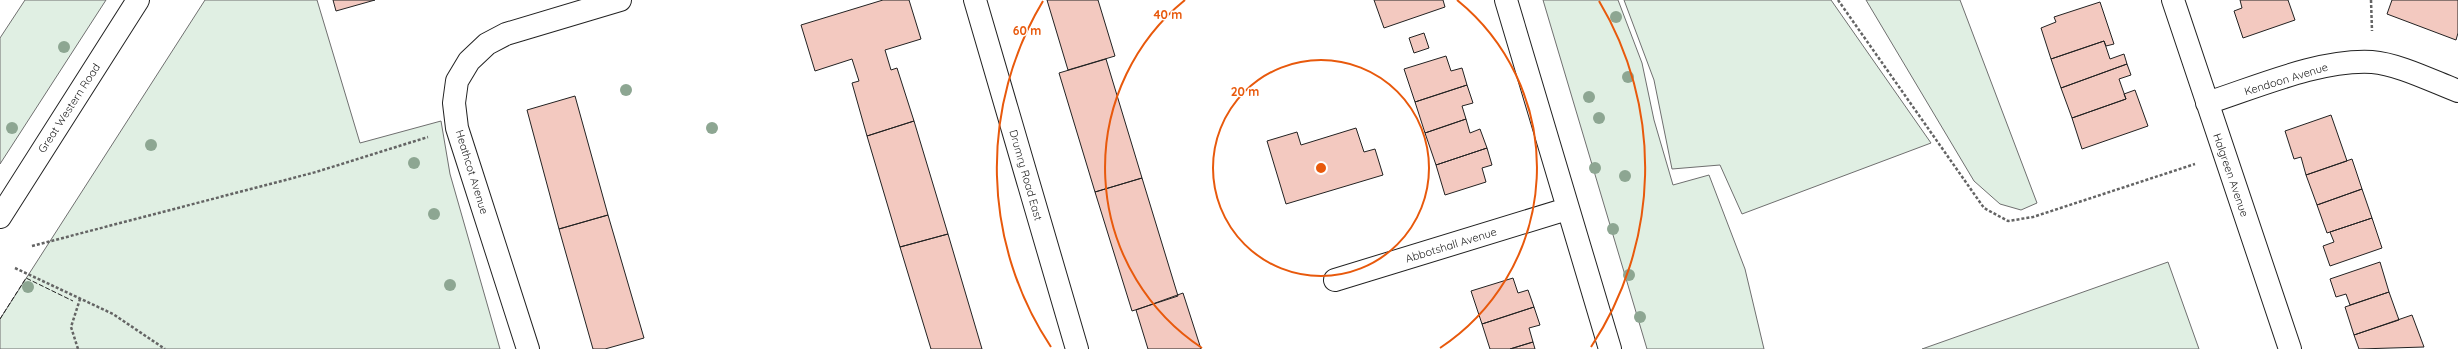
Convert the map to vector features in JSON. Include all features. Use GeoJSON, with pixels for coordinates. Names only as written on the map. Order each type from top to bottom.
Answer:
{"type":"FeatureCollection","features":[{"type":"Feature","properties":{"kind":"street","name":"Great Western Road"},"geometry":{"type":"LineString","coordinates":[[0,217],[138,0]]}},
{"type":"Feature","properties":{"kind":"street","name":"Drumry Road East"},"geometry":{"type":"LineString","coordinates":[[975,0],[1077,349]]}},
{"type":"Feature","properties":{"kind":"street"},"geometry":{"type":"LineString","coordinates":[[1506,0],[1567,209],[1610,349]]}},
{"type":"Feature","properties":{"kind":"street","name":"Halgreen Avenue"},"geometry":{"type":"LineString","coordinates":[[2173,0],[2290,349]]}},
{"type":"Feature","properties":{"kind":"street","name":"Heathcot Avenue"},"geometry":{"type":"LineString","coordinates":[[528,349],[457,128],[454,103],[457,81],[469,61],[487,44],[506,34],[608,2]]}},
{"type":"Feature","properties":{"kind":"street","name":"Kendoon Avenue"},"geometry":{"type":"LineString","coordinates":[[2207,103],[2326,65],[2350,62],[2372,62],[2390,66],[2458,91]]}},
{"type":"Feature","properties":{"kind":"street","name":"Abbotshall Avenue"},"geometry":{"type":"LineString","coordinates":[[1335,280],[1567,209]]}},
{"type":"Feature","properties":{"kind":"path"},"geometry":{"type":"LineString","coordinates":[[1838,0],[1984,208],[2008,221],[2033,217],[2224,155]]}},
{"type":"Feature","properties":{"kind":"path"},"geometry":{"type":"LineString","coordinates":[[32,246],[316,172],[457,128]]}},
{"type":"Feature","properties":{"kind":"path"},"geometry":{"type":"LineString","coordinates":[[15,268],[113,314],[165,349]]}},
{"type":"Feature","properties":{"kind":"path"},"geometry":{"type":"LineString","coordinates":[[78,349],[72,327],[80,299]]}},
{"type":"Feature","properties":{"kind":"green space"},"geometry":{"type":"Polygon","coordinates":[[[25,0],[106,0],[0,164],[0,38],[25,0]]]}},
{"type":"Feature","properties":{"kind":"green space"},"geometry":{"type":"Polygon","coordinates":[[[205,0],[317,0],[360,143],[441,121],[450,174],[500,349],[0,349],[0,319],[205,0]]]}},
{"type":"Feature","properties":{"kind":"green space"},"geometry":{"type":"Polygon","coordinates":[[[1543,0],[1618,0],[1642,63],[1654,120],[1673,185],[1709,175],[1745,269],[1764,349],[1647,349],[1543,0]]]}},
{"type":"Feature","properties":{"kind":"green space"},"geometry":{"type":"Polygon","coordinates":[[[1624,0],[1831,0],[1931,143],[1742,214],[1720,165],[1672,169],[1654,80],[1624,0]]]}},
{"type":"Feature","properties":{"kind":"green space"},"geometry":{"type":"Polygon","coordinates":[[[1866,0],[1960,0],[2037,203],[2021,210],[2000,204],[1974,181],[1866,0]]]}},
{"type":"Feature","properties":{"kind":"green space"},"geometry":{"type":"Polygon","coordinates":[[[2168,262],[2199,349],[1922,349],[2168,262]]]}},
{"type":"Feature","properties":{"kind":"building"},"geometry":{"type":"Polygon","coordinates":[[[333,0],[375,0],[336,11],[333,0]]]}},
{"type":"Feature","properties":{"kind":"building"},"geometry":{"type":"Polygon","coordinates":[[[883,0],[909,0],[921,39],[885,50],[891,70],[897,68],[914,121],[867,136],[852,83],[859,81],[852,59],[815,71],[801,25],[883,0]]]}},
{"type":"Feature","properties":{"kind":"building"},"geometry":{"type":"Polygon","coordinates":[[[1047,0],[1098,0],[1115,56],[1068,70],[1047,0]]]}},
{"type":"Feature","properties":{"kind":"building"},"geometry":{"type":"Polygon","coordinates":[[[1374,0],[1443,0],[1445,7],[1384,28],[1374,0]]]}},
{"type":"Feature","properties":{"kind":"building"},"geometry":{"type":"Polygon","coordinates":[[[2240,0],[2288,0],[2295,20],[2243,38],[2234,11],[2242,8],[2240,0]]]}},
{"type":"Feature","properties":{"kind":"building"},"geometry":{"type":"Polygon","coordinates":[[[2392,0],[2458,0],[2458,33],[2456,40],[2387,14],[2392,0]]]}},
{"type":"Feature","properties":{"kind":"building"},"geometry":{"type":"Polygon","coordinates":[[[2100,2],[2114,44],[2106,46],[2104,41],[2051,59],[2041,28],[2056,22],[2054,17],[2100,2]]]}},
{"type":"Feature","properties":{"kind":"building"},"geometry":{"type":"Polygon","coordinates":[[[1424,33],[1429,48],[1414,53],[1409,38],[1424,33]]]}},
{"type":"Feature","properties":{"kind":"building"},"geometry":{"type":"Polygon","coordinates":[[[2104,41],[2110,59],[2124,54],[2127,64],[2061,88],[2051,59],[2104,41]]]}},
{"type":"Feature","properties":{"kind":"building"},"geometry":{"type":"Polygon","coordinates":[[[1446,56],[1451,71],[1462,68],[1467,85],[1415,102],[1404,69],[1446,56]]]}},
{"type":"Feature","properties":{"kind":"building"},"geometry":{"type":"Polygon","coordinates":[[[1106,59],[1142,178],[1095,192],[1059,73],[1106,59]]]}},
{"type":"Feature","properties":{"kind":"building"},"geometry":{"type":"Polygon","coordinates":[[[2127,64],[2131,75],[2119,79],[2126,99],[2072,118],[2061,88],[2127,64]]]}},
{"type":"Feature","properties":{"kind":"building"},"geometry":{"type":"Polygon","coordinates":[[[1467,85],[1473,103],[1462,106],[1466,119],[1425,133],[1415,102],[1467,85]]]}},
{"type":"Feature","properties":{"kind":"building"},"geometry":{"type":"Polygon","coordinates":[[[2135,90],[2148,126],[2082,149],[2072,118],[2126,99],[2124,94],[2135,90]]]}},
{"type":"Feature","properties":{"kind":"building"},"geometry":{"type":"Polygon","coordinates":[[[575,96],[608,215],[559,229],[527,110],[575,96]]]}},
{"type":"Feature","properties":{"kind":"building"},"geometry":{"type":"Polygon","coordinates":[[[2331,115],[2347,161],[2306,175],[2301,157],[2294,159],[2285,131],[2331,115]]]}},
{"type":"Feature","properties":{"kind":"building"},"geometry":{"type":"Polygon","coordinates":[[[1466,119],[1470,133],[1480,129],[1487,148],[1436,165],[1425,133],[1466,119]]]}},
{"type":"Feature","properties":{"kind":"building"},"geometry":{"type":"Polygon","coordinates":[[[914,121],[948,234],[900,247],[867,136],[914,121]]]}},
{"type":"Feature","properties":{"kind":"building"},"geometry":{"type":"Polygon","coordinates":[[[1356,128],[1364,152],[1375,149],[1383,175],[1286,204],[1267,141],[1297,132],[1301,145],[1356,128]]]}},
{"type":"Feature","properties":{"kind":"building"},"geometry":{"type":"Polygon","coordinates":[[[1487,148],[1492,165],[1482,168],[1486,182],[1445,195],[1436,165],[1487,148]]]}},
{"type":"Feature","properties":{"kind":"building"},"geometry":{"type":"Polygon","coordinates":[[[2352,159],[2362,189],[2317,205],[2306,175],[2352,159]]]}},
{"type":"Feature","properties":{"kind":"building"},"geometry":{"type":"Polygon","coordinates":[[[1142,178],[1178,296],[1132,311],[1095,192],[1142,178]]]}},
{"type":"Feature","properties":{"kind":"building"},"geometry":{"type":"Polygon","coordinates":[[[2362,189],[2372,218],[2327,233],[2317,205],[2362,189]]]}},
{"type":"Feature","properties":{"kind":"building"},"geometry":{"type":"Polygon","coordinates":[[[608,215],[644,338],[605,349],[593,349],[559,229],[608,215]]]}},
{"type":"Feature","properties":{"kind":"building"},"geometry":{"type":"Polygon","coordinates":[[[2372,218],[2382,248],[2330,266],[2323,246],[2334,242],[2330,232],[2372,218]]]}},
{"type":"Feature","properties":{"kind":"building"},"geometry":{"type":"Polygon","coordinates":[[[948,234],[982,349],[931,349],[900,247],[948,234]]]}},
{"type":"Feature","properties":{"kind":"building"},"geometry":{"type":"Polygon","coordinates":[[[2380,262],[2389,292],[2350,305],[2346,294],[2336,297],[2330,279],[2380,262]]]}},
{"type":"Feature","properties":{"kind":"building"},"geometry":{"type":"Polygon","coordinates":[[[1513,278],[1518,293],[1528,290],[1534,307],[1482,324],[1471,291],[1513,278]]]}},
{"type":"Feature","properties":{"kind":"building"},"geometry":{"type":"Polygon","coordinates":[[[2389,292],[2399,320],[2354,335],[2345,307],[2389,292]]]}},
{"type":"Feature","properties":{"kind":"building"},"geometry":{"type":"Polygon","coordinates":[[[1183,293],[1201,349],[1148,349],[1136,310],[1183,293]]]}},
{"type":"Feature","properties":{"kind":"building"},"geometry":{"type":"Polygon","coordinates":[[[1534,307],[1540,325],[1529,328],[1533,342],[1510,349],[1490,349],[1482,324],[1534,307]]]}},
{"type":"Feature","properties":{"kind":"building"},"geometry":{"type":"Polygon","coordinates":[[[2412,315],[2424,347],[2359,349],[2354,335],[2412,315]]]}},
{"type":"Feature","properties":{"kind":"building"},"geometry":{"type":"Polygon","coordinates":[[[1533,342],[1535,349],[1510,349],[1533,342]]]}},
{"type":"Feature","properties":{"kind":"fence"},"geometry":{"type":"LineString","coordinates":[[0,319],[26,278],[73,301]]}}]}
